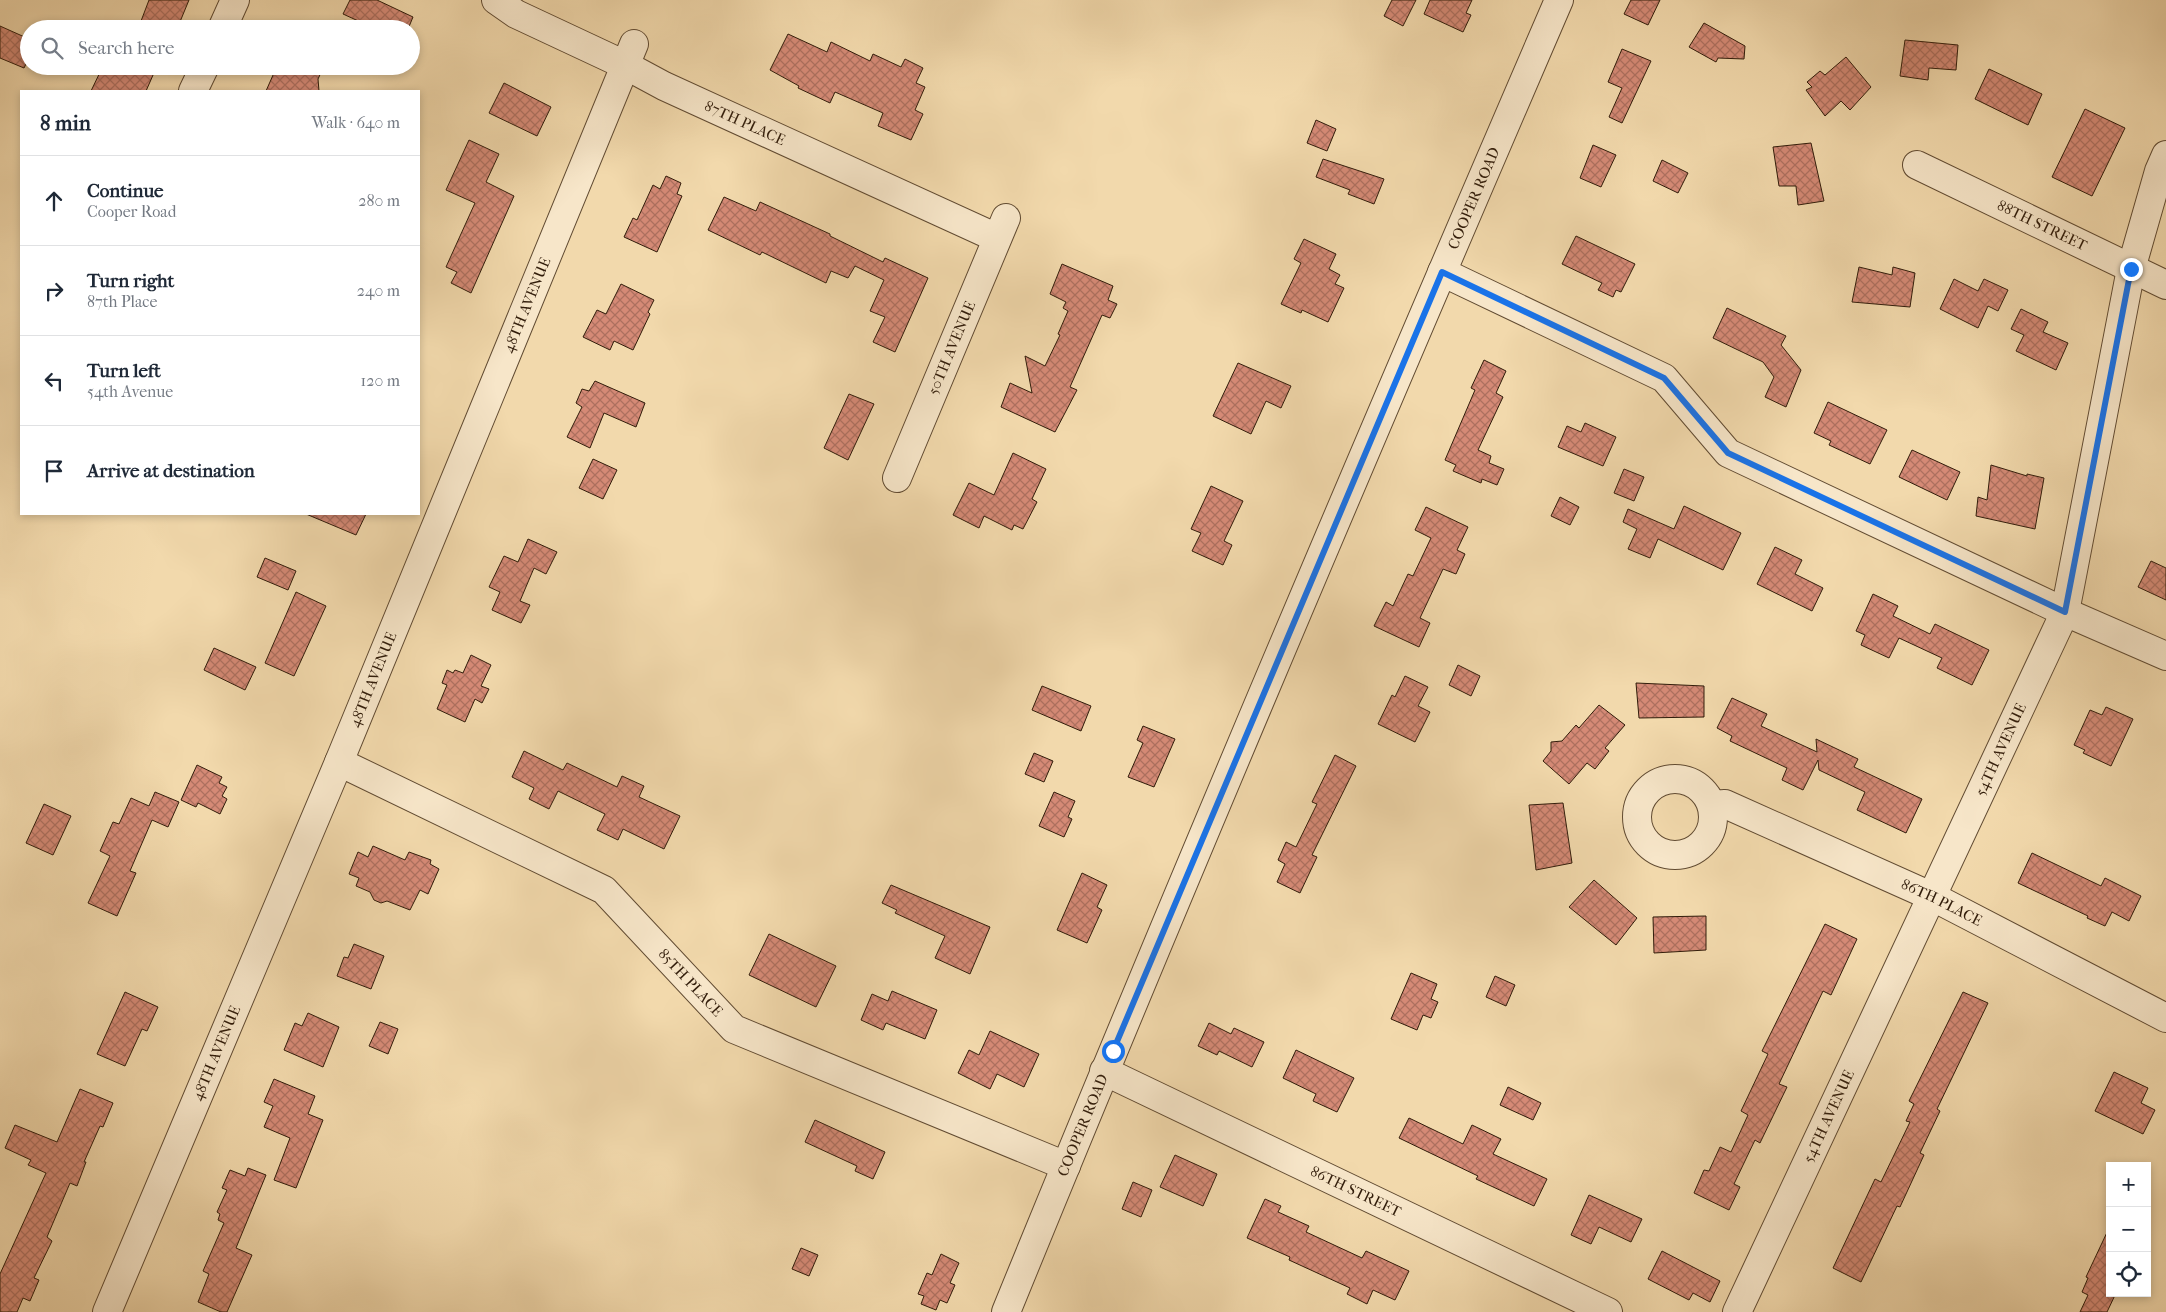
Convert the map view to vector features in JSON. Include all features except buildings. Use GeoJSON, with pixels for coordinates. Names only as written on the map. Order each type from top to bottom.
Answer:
{"type":"FeatureCollection","features":[{"type":"Feature","properties":{"kind":"street"},"geometry":{"type":"LineString","coordinates":[[226,20],[235,0]]}},
{"type":"Feature","properties":{"kind":"street","name":"87TH PLACE"},"geometry":{"type":"LineString","coordinates":[[496,0],[516,14],[629,54],[664,86],[1001,228]]}},
{"type":"Feature","properties":{"kind":"street","name":"COOPER ROAD"},"geometry":{"type":"LineString","coordinates":[[1006,1312],[1104,1071],[1559,0]]}},
{"type":"Feature","properties":{"kind":"street","name":"48TH AVENUE"},"geometry":{"type":"LineString","coordinates":[[107,1312],[339,762],[629,54]]}},
{"type":"Feature","properties":{"kind":"street"},"geometry":{"type":"LineString","coordinates":[[193,90],[201,75]]}},
{"type":"Feature","properties":{"kind":"street","name":"54TH AVENUE"},"geometry":{"type":"LineString","coordinates":[[1737,1312],[2065,612],[2131,269],[2159,171],[2166,155]]}},
{"type":"Feature","properties":{"kind":"street","name":"88TH STREET"},"geometry":{"type":"LineString","coordinates":[[1917,166],[2166,285]]}},
{"type":"Feature","properties":{"kind":"street","name":"50TH AVENUE"},"geometry":{"type":"LineString","coordinates":[[897,478],[1001,228]]}},
{"type":"Feature","properties":{"kind":"street"},"geometry":{"type":"LineString","coordinates":[[1442,272],[1664,378],[1728,453],[2065,612],[2166,656]]}},
{"type":"Feature","properties":{"kind":"street","name":"85TH PLACE"},"geometry":{"type":"LineString","coordinates":[[339,762],[604,890],[734,1029],[1066,1166]]}},
{"type":"Feature","properties":{"kind":"street","name":"86TH PLACE"},"geometry":{"type":"LineString","coordinates":[[1712,805],[1726,804],[1933,897],[2166,1018]]}},
{"type":"Feature","properties":{"kind":"street","name":"86TH STREET"},"geometry":{"type":"LineString","coordinates":[[1104,1071],[1608,1312]]}},
{"type":"Feature","properties":{"kind":"route"},"geometry":{"type":"LineString","coordinates":[[1113,1051],[1442,272],[1664,378],[1728,453],[2065,612],[2131,269]]}}]}
